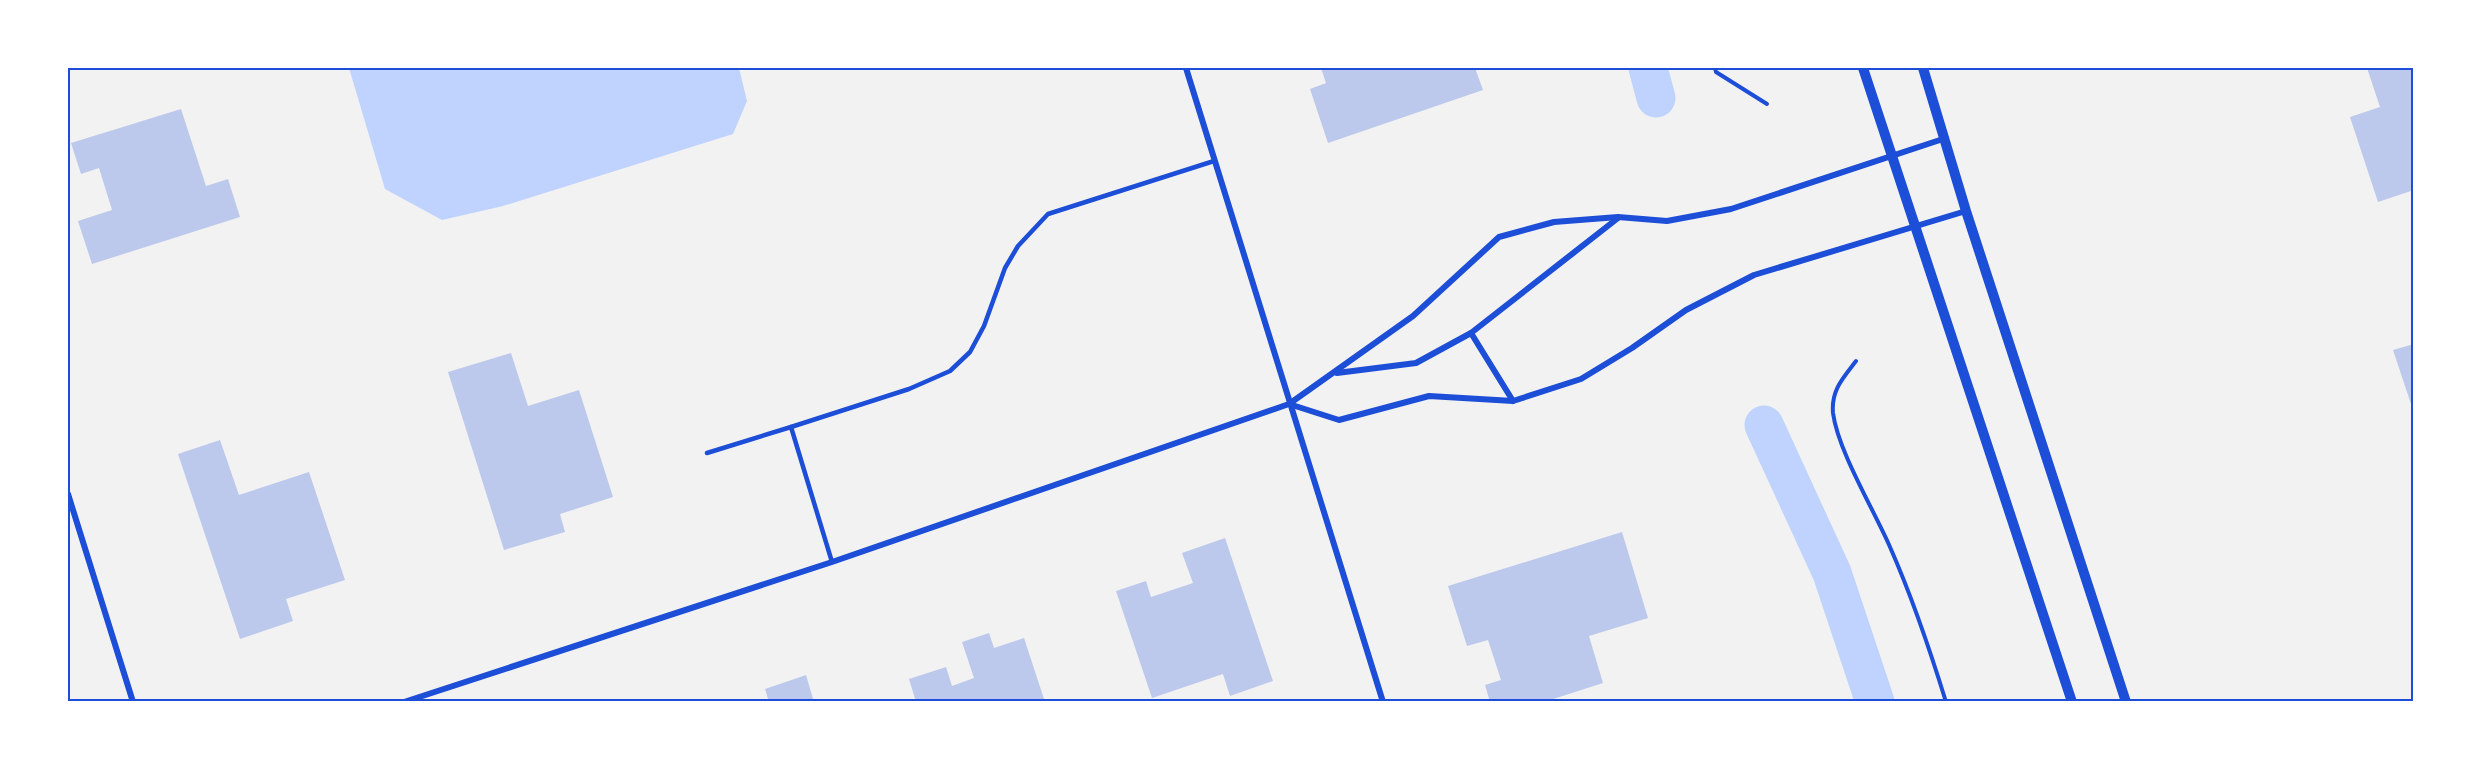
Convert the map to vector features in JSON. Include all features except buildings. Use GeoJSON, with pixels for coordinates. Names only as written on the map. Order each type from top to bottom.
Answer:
{"type":"FeatureCollection","features":[{"type":"Feature","properties":{"kind":"street"},"geometry":{"type":"LineString","coordinates":[[1186,68],[1383,702]]}},
{"type":"Feature","properties":{"kind":"street"},"geometry":{"type":"LineString","coordinates":[[1863,68],[1890,157],[2072,702]]}},
{"type":"Feature","properties":{"kind":"street"},"geometry":{"type":"LineString","coordinates":[[1923,68],[1946,138],[1966,211],[2126,702]]}},
{"type":"Feature","properties":{"kind":"street"},"geometry":{"type":"LineString","coordinates":[[404,702],[832,562],[1289,404],[1335,374],[1413,316],[1499,237],[1554,222],[1618,217],[1667,221],[1731,209],[1946,138]]}},
{"type":"Feature","properties":{"kind":"street"},"geometry":{"type":"LineString","coordinates":[[1289,404],[1339,420],[1429,396],[1513,401],[1581,379],[1632,348],[1686,310],[1754,275],[1966,211]]}},
{"type":"Feature","properties":{"kind":"street"},"geometry":{"type":"LineString","coordinates":[[1335,374],[1416,363],[1471,333],[1618,217]]}},
{"type":"Feature","properties":{"kind":"street"},"geometry":{"type":"LineString","coordinates":[[1471,333],[1513,401]]}},
{"type":"Feature","properties":{"kind":"street"},"geometry":{"type":"LineString","coordinates":[[68,494],[133,702]]}},
{"type":"Feature","properties":{"kind":"lane"},"geometry":{"type":"LineString","coordinates":[[707,453],[909,389],[950,370],[970,352],[984,326],[1005,268],[1018,246],[1048,214],[1214,161]]}},
{"type":"Feature","properties":{"kind":"lane"},"geometry":{"type":"LineString","coordinates":[[791,427],[832,562]]}},
{"type":"Feature","properties":{"kind":"path"},"geometry":{"type":"LineString","coordinates":[[1715,68],[1716,72],[1767,105]]}},
{"type":"Feature","properties":{"kind":"path"},"geometry":{"type":"LineString","coordinates":[[1856,361],[1835,388],[1833,413],[1848,457],[1891,549],[1930,651],[1946,702]]}},
{"type":"Feature","properties":{"kind":"water"},"geometry":{"type":"Polygon","coordinates":[[[349,68],[739,68],[747,101],[733,134],[503,206],[442,220],[385,189],[349,68]]]}},
{"type":"Feature","properties":{"kind":"waterway"},"geometry":{"type":"LineString","coordinates":[[1648,68],[1656,98]]}},
{"type":"Feature","properties":{"kind":"waterway"},"geometry":{"type":"LineString","coordinates":[[1764,425],[1832,573],[1875,702]]}}]}
